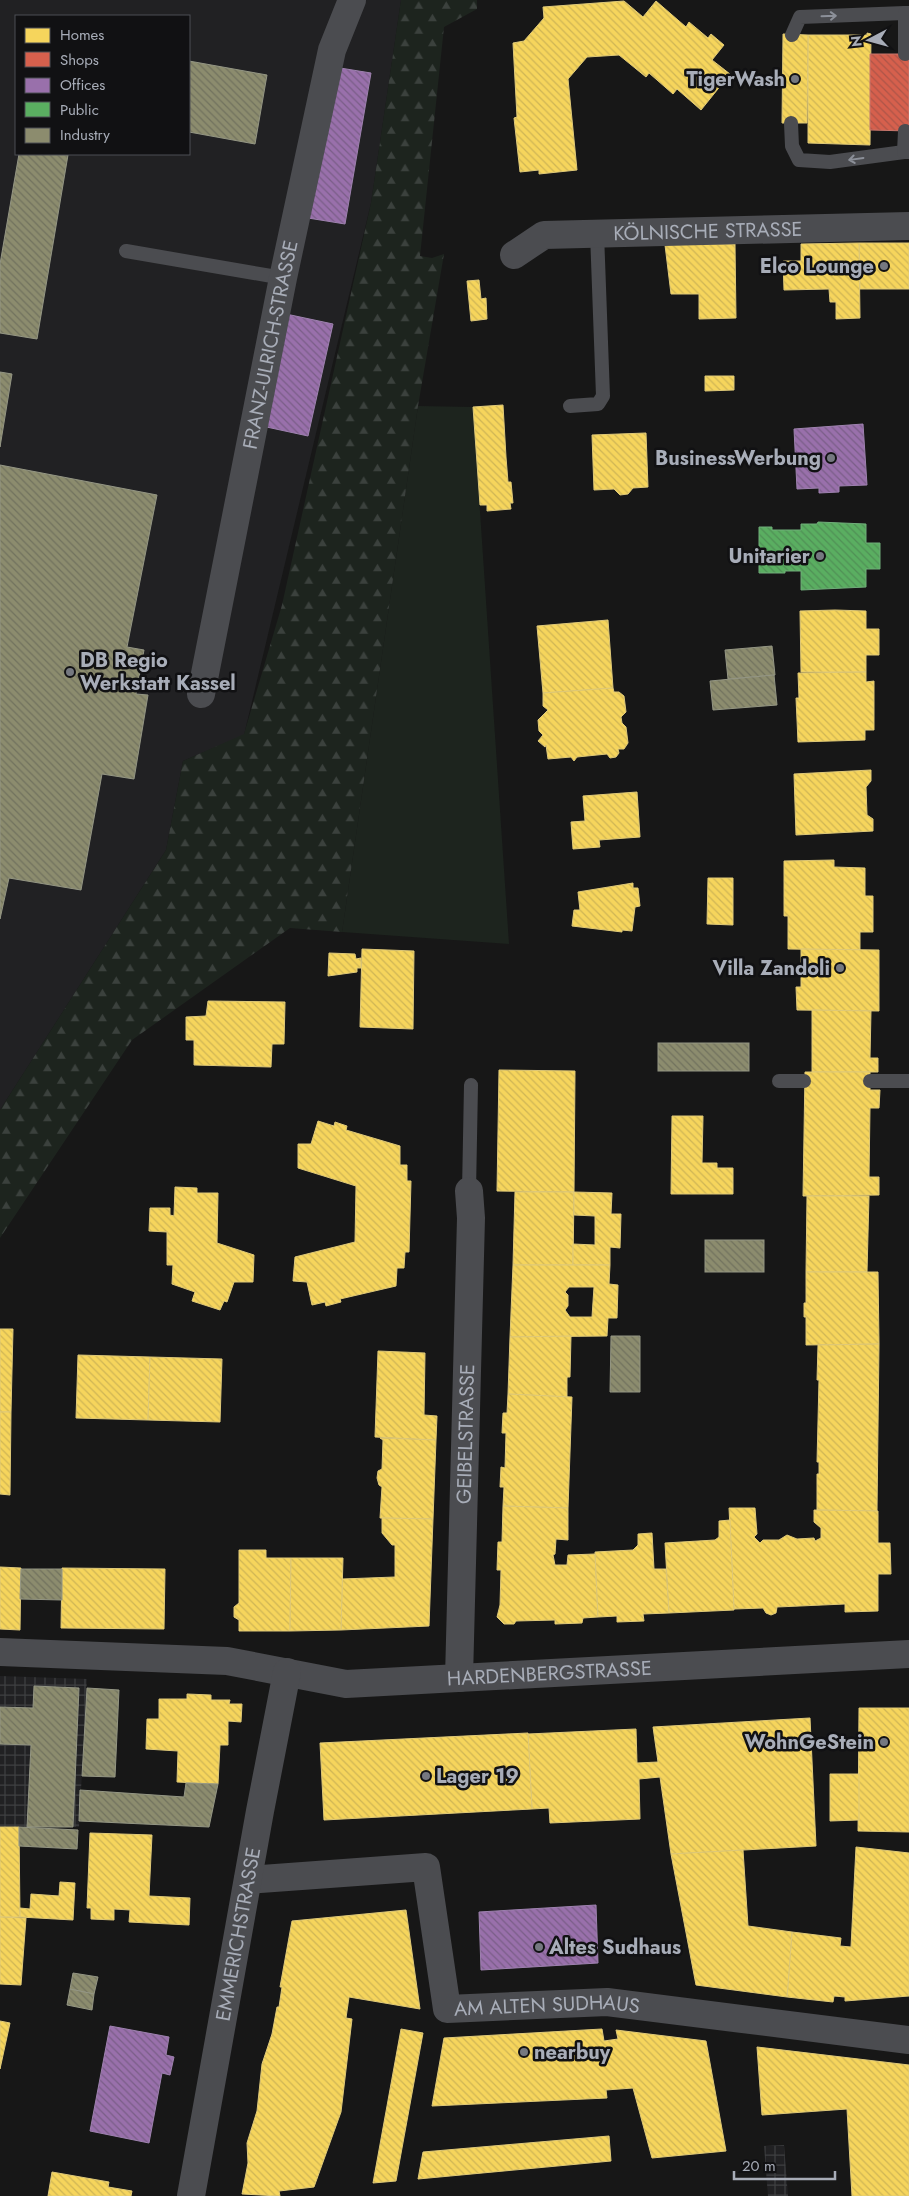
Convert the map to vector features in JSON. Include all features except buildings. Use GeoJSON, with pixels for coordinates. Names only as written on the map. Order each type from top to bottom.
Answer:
{"type":"FeatureCollection","features":[{"type":"Feature","properties":{"kind":"street","name":"FRANZ-ULRICH-STRASSE"},"geometry":{"type":"LineString","coordinates":[[202,694],[283,278],[332,50],[352,0]]}},
{"type":"Feature","properties":{"kind":"street","name":"KÖLNISCHE STRASSE"},"geometry":{"type":"LineString","coordinates":[[514,255],[544,235],[909,226]]}},
{"type":"Feature","properties":{"kind":"street","name":"GEIBELSTRASSE"},"geometry":{"type":"LineString","coordinates":[[459,1678],[471,1218],[469,1191]]}},
{"type":"Feature","properties":{"kind":"street","name":"HARDENBERGSTRASSE"},"geometry":{"type":"LineString","coordinates":[[0,1652],[193,1650],[227,1661],[346,1684],[909,1654]]}},
{"type":"Feature","properties":{"kind":"street","name":"EMMERICHSTRASSE"},"geometry":{"type":"LineString","coordinates":[[191,2196],[287,1672]]}},
{"type":"Feature","properties":{"kind":"street","name":"AM ALTEN SUDHAUS"},"geometry":{"type":"LineString","coordinates":[[248,1880],[426,1867],[447,2009],[607,2002],[909,2040]]}},
{"type":"Feature","properties":{"kind":"lane"},"geometry":{"type":"LineString","coordinates":[[792,34],[800,17],[907,13],[905,54]]}},
{"type":"Feature","properties":{"kind":"lane"},"geometry":{"type":"LineString","coordinates":[[792,123],[792,146],[799,160],[830,162],[907,152],[904,131]]}},
{"type":"Feature","properties":{"kind":"lane"},"geometry":{"type":"LineString","coordinates":[[570,406],[598,404],[603,396],[597,233]]}},
{"type":"Feature","properties":{"kind":"lane"},"geometry":{"type":"LineString","coordinates":[[126,251],[283,278]]}},
{"type":"Feature","properties":{"kind":"lane"},"geometry":{"type":"LineString","coordinates":[[779,1081],[804,1081]]}},
{"type":"Feature","properties":{"kind":"lane"},"geometry":{"type":"LineString","coordinates":[[870,1081],[909,1081]]}},
{"type":"Feature","properties":{"kind":"lane"},"geometry":{"type":"LineString","coordinates":[[469,1191],[471,1085]]}},
{"type":"Feature","properties":{"kind":"shaded area"},"geometry":{"type":"Polygon","coordinates":[[[0,0],[401,0],[371,203],[244,735],[183,761],[166,850],[0,1110],[0,0]]]}},
{"type":"Feature","properties":{"kind":"shaded area"},"geometry":{"type":"Polygon","coordinates":[[[0,1676],[87,1679],[79,1827],[0,1827],[0,1676]]]}},
{"type":"Feature","properties":{"kind":"shaded area"},"geometry":{"type":"Polygon","coordinates":[[[784,2145],[788,2196],[768,2196],[764,2146],[784,2145]]]}},
{"type":"Feature","properties":{"kind":"green space"},"geometry":{"type":"Polygon","coordinates":[[[401,0],[477,0],[477,9],[444,27],[420,256],[432,258],[444,254],[418,406],[342,932],[290,928],[132,1040],[0,1238],[0,1110],[166,850],[183,761],[244,734],[282,605],[371,203],[401,0]]]}},
{"type":"Feature","properties":{"kind":"green space"},"geometry":{"type":"Polygon","coordinates":[[[418,406],[473,407],[509,944],[342,932],[418,406]]]}},
{"type":"Feature","properties":{"kind":"place","name":"TigerWash"},"geometry":{"type":"Point","coordinates":[795,79]}},
{"type":"Feature","properties":{"kind":"place","name":"Elco Lounge"},"geometry":{"type":"Point","coordinates":[884,266]}},
{"type":"Feature","properties":{"kind":"place","name":"BusinessWerbung"},"geometry":{"type":"Point","coordinates":[831,458]}},
{"type":"Feature","properties":{"kind":"place","name":"Unitarier"},"geometry":{"type":"Point","coordinates":[820,556]}},
{"type":"Feature","properties":{"kind":"place","name":"DB Regio Werkstatt Kassel"},"geometry":{"type":"Point","coordinates":[70,672]}},
{"type":"Feature","properties":{"kind":"place","name":"Villa Zandoli"},"geometry":{"type":"Point","coordinates":[840,968]}},
{"type":"Feature","properties":{"kind":"place","name":"WohnGeStein"},"geometry":{"type":"Point","coordinates":[884,1742]}},
{"type":"Feature","properties":{"kind":"place","name":"Lager 19"},"geometry":{"type":"Point","coordinates":[426,1776]}},
{"type":"Feature","properties":{"kind":"place","name":"Altes Sudhaus"},"geometry":{"type":"Point","coordinates":[539,1947]}},
{"type":"Feature","properties":{"kind":"place","name":"nearbuy"},"geometry":{"type":"Point","coordinates":[524,2052]}}]}
